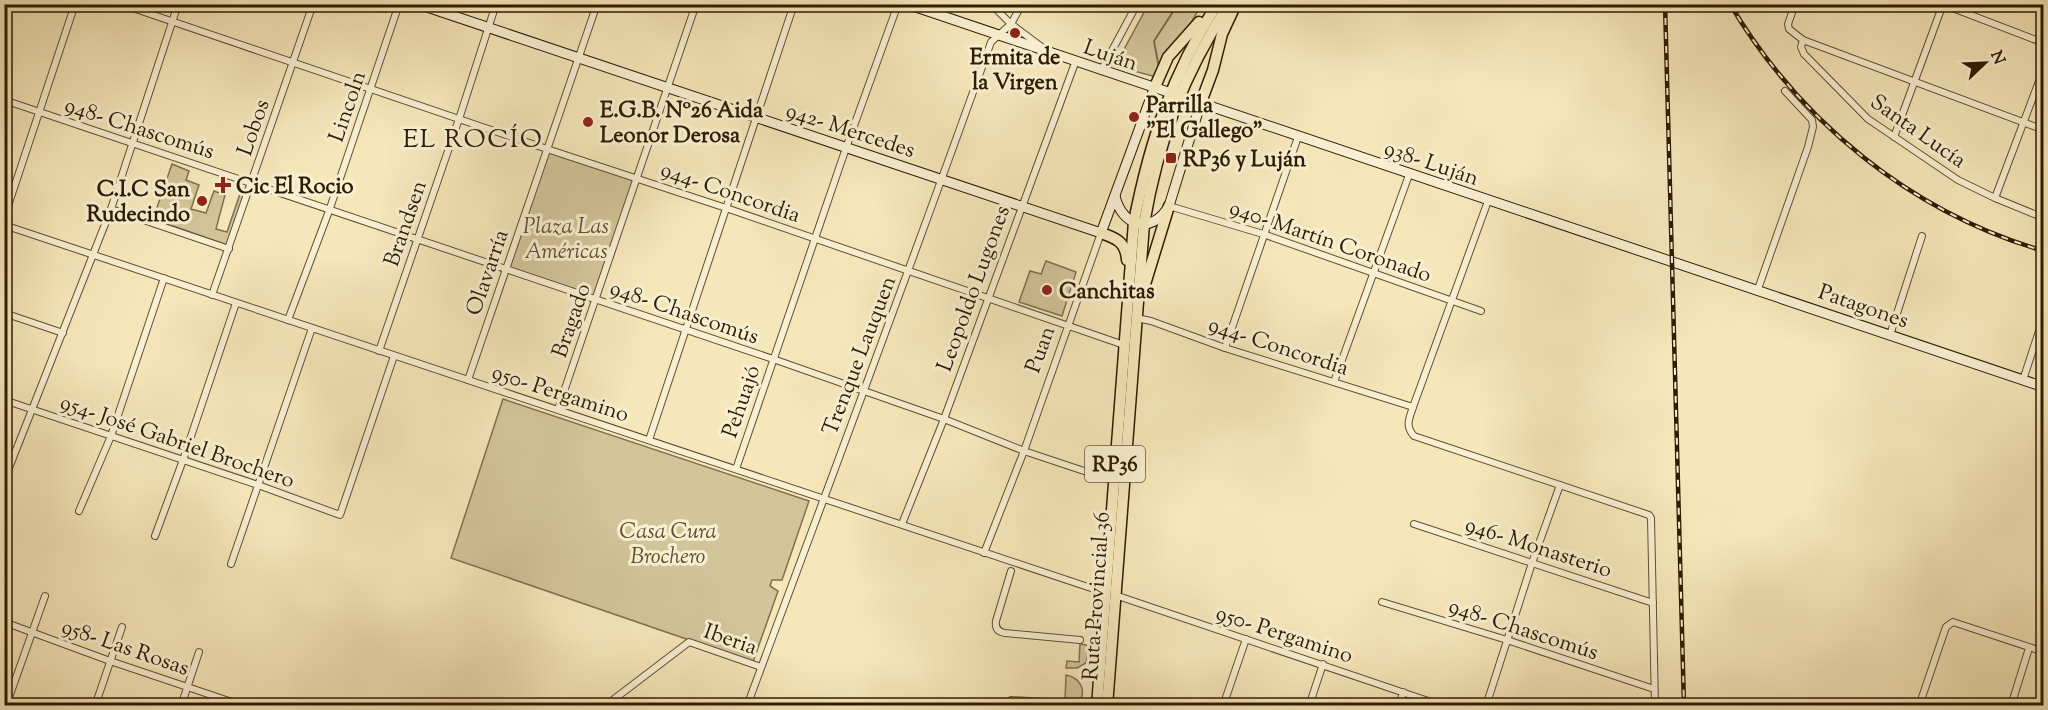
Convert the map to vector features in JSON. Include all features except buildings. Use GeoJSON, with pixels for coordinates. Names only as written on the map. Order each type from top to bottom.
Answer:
{"type":"FeatureCollection","features":[{"type":"Feature","properties":{"kind":"main road","name":"942- Mercedes"},"geometry":{"type":"LineString","coordinates":[[418,4],[1101,233]]}},
{"type":"Feature","properties":{"kind":"main road","name":"Luján"},"geometry":{"type":"LineString","coordinates":[[907,4],[1200,105]]}},
{"type":"Feature","properties":{"kind":"main road"},"geometry":{"type":"LineString","coordinates":[[1154,89],[1168,57],[1191,33],[1212,4]]}},
{"type":"Feature","properties":{"kind":"main road","name":"Ruta Provincial 36"},"geometry":{"type":"LineString","coordinates":[[1107,705],[1114,481],[1129,282],[1139,223],[1173,95],[1194,42],[1217,4]]}},
{"type":"Feature","properties":{"kind":"main road","name":"Ruta Provincial 36"},"geometry":{"type":"LineString","coordinates":[[1173,95],[1228,4]]}},
{"type":"Feature","properties":{"kind":"main road"},"geometry":{"type":"LineString","coordinates":[[1135,318],[1200,105],[1213,70],[1222,34],[1236,4]]}},
{"type":"Feature","properties":{"kind":"main road","name":"Puan"},"geometry":{"type":"LineString","coordinates":[[1101,233],[1154,89]]}},
{"type":"Feature","properties":{"kind":"main road","name":"938- Luján"},"geometry":{"type":"LineString","coordinates":[[1200,105],[1671,260]]}},
{"type":"Feature","properties":{"kind":"main road"},"geometry":{"type":"LineString","coordinates":[[1114,195],[1124,216],[1139,223],[1150,223],[1161,218],[1169,206]]}},
{"type":"Feature","properties":{"kind":"main road","name":"Ruta Provincial 36"},"geometry":{"type":"LineString","coordinates":[[1097,705],[1110,594],[1135,318],[1139,223]]}},
{"type":"Feature","properties":{"kind":"main road"},"geometry":{"type":"LineString","coordinates":[[1101,233],[1119,240],[1125,248],[1129,282]]}},
{"type":"Feature","properties":{"kind":"main road","name":"Patagones"},"geometry":{"type":"LineString","coordinates":[[1671,260],[2043,387]]}},
{"type":"Feature","properties":{"kind":"street"},"geometry":{"type":"LineString","coordinates":[[4,218],[75,4]]}},
{"type":"Feature","properties":{"kind":"street","name":"944- Concordia"},"geometry":{"type":"LineString","coordinates":[[121,4],[815,238],[1124,345]]}},
{"type":"Feature","properties":{"kind":"street"},"geometry":{"type":"LineString","coordinates":[[7,473],[111,209],[178,4]]}},
{"type":"Feature","properties":{"kind":"street","name":"Lobos"},"geometry":{"type":"LineString","coordinates":[[212,295],[313,4]]}},
{"type":"Feature","properties":{"kind":"street","name":"Lincoln"},"geometry":{"type":"LineString","coordinates":[[288,320],[329,211],[399,4]]}},
{"type":"Feature","properties":{"kind":"street","name":"Brandsen"},"geometry":{"type":"LineString","coordinates":[[379,351],[496,4]]}},
{"type":"Feature","properties":{"kind":"street","name":"Olavarría"},"geometry":{"type":"LineString","coordinates":[[468,380],[597,4]]}},
{"type":"Feature","properties":{"kind":"street","name":"Bragado"},"geometry":{"type":"LineString","coordinates":[[558,409],[696,4]]}},
{"type":"Feature","properties":{"kind":"street"},"geometry":{"type":"LineString","coordinates":[[650,440],[794,4]]}},
{"type":"Feature","properties":{"kind":"street","name":"Pehuajó"},"geometry":{"type":"LineString","coordinates":[[736,469],[898,4]]}},
{"type":"Feature","properties":{"kind":"street"},"geometry":{"type":"LineString","coordinates":[[991,4],[1011,24],[1053,55]]}},
{"type":"Feature","properties":{"kind":"street","name":"Trenque Lauquen"},"geometry":{"type":"LineString","coordinates":[[747,705],[991,42],[1011,24],[1022,4]]}},
{"type":"Feature","properties":{"kind":"street"},"geometry":{"type":"LineString","coordinates":[[1101,71],[1137,4]]}},
{"type":"Feature","properties":{"kind":"street","name":"Santa Lucía"},"geometry":{"type":"LineString","coordinates":[[1795,4],[1788,24],[1789,29],[1803,40],[1801,47],[1804,54],[1856,110],[1958,180],[2043,218]]}},
{"type":"Feature","properties":{"kind":"street"},"geometry":{"type":"LineString","coordinates":[[1894,137],[1943,5],[2043,43]]}},
{"type":"Feature","properties":{"kind":"street"},"geometry":{"type":"LineString","coordinates":[[1803,40],[2043,130]]}},
{"type":"Feature","properties":{"kind":"street","name":"Leopoldo Lugones"},"geometry":{"type":"LineString","coordinates":[[902,524],[944,419],[1075,63]]}},
{"type":"Feature","properties":{"kind":"street"},"geometry":{"type":"LineString","coordinates":[[1995,198],[2025,123],[2043,68]]}},
{"type":"Feature","properties":{"kind":"street"},"geometry":{"type":"LineString","coordinates":[[1758,289],[1813,127],[1812,120],[1785,91]]}},
{"type":"Feature","properties":{"kind":"street","name":"948- Chascomús"},"geometry":{"type":"LineString","coordinates":[[4,100],[773,359],[944,419],[1024,451],[1114,481]]}},
{"type":"Feature","properties":{"kind":"street"},"geometry":{"type":"LineString","coordinates":[[1225,348],[1298,137]]}},
{"type":"Feature","properties":{"kind":"street"},"geometry":{"type":"LineString","coordinates":[[1334,382],[1409,175]]}},
{"type":"Feature","properties":{"kind":"street"},"geometry":{"type":"LineString","coordinates":[[1488,201],[1413,407],[1408,425],[1409,431],[1414,436],[1649,515],[1651,518],[1655,705]]}},
{"type":"Feature","properties":{"kind":"street","name":"940- Martín Coronado"},"geometry":{"type":"LineString","coordinates":[[1169,206],[1263,234],[1481,311]]}},
{"type":"Feature","properties":{"kind":"street"},"geometry":{"type":"LineString","coordinates":[[111,209],[229,249]]}},
{"type":"Feature","properties":{"kind":"street","name":"950- Pergamino"},"geometry":{"type":"LineString","coordinates":[[4,225],[736,469],[822,501],[902,524],[1443,705]]}},
{"type":"Feature","properties":{"kind":"street","name":"Puan"},"geometry":{"type":"LineString","coordinates":[[984,553],[1024,451],[1101,233]]}},
{"type":"Feature","properties":{"kind":"street"},"geometry":{"type":"LineString","coordinates":[[1890,334],[1922,236]]}},
{"type":"Feature","properties":{"kind":"street"},"geometry":{"type":"LineString","coordinates":[[80,511],[111,436],[164,278]]}},
{"type":"Feature","properties":{"kind":"street"},"geometry":{"type":"LineString","coordinates":[[155,536],[236,303]]}},
{"type":"Feature","properties":{"kind":"street"},"geometry":{"type":"LineString","coordinates":[[4,313],[63,333]]}},
{"type":"Feature","properties":{"kind":"street"},"geometry":{"type":"LineString","coordinates":[[2023,380],[2043,316]]}},
{"type":"Feature","properties":{"kind":"street","name":"944- Concordia"},"geometry":{"type":"LineString","coordinates":[[1135,318],[1151,321],[1225,348],[1413,407]]}},
{"type":"Feature","properties":{"kind":"street"},"geometry":{"type":"LineString","coordinates":[[231,564],[312,328]]}},
{"type":"Feature","properties":{"kind":"street","name":"954- José Gabriel Brochero"},"geometry":{"type":"LineString","coordinates":[[4,400],[258,485],[340,515],[394,356]]}},
{"type":"Feature","properties":{"kind":"street"},"geometry":{"type":"LineString","coordinates":[[1486,705],[1560,485]]}},
{"type":"Feature","properties":{"kind":"street","name":"946- Monasterio"},"geometry":{"type":"LineString","coordinates":[[1414,524],[1653,603]]}},
{"type":"Feature","properties":{"kind":"street"},"geometry":{"type":"LineString","coordinates":[[1011,571],[996,628],[1005,633],[1080,640]]}},
{"type":"Feature","properties":{"kind":"street"},"geometry":{"type":"LineString","coordinates":[[6,705],[45,596]]}},
{"type":"Feature","properties":{"kind":"street","name":"948- Chascomús"},"geometry":{"type":"LineString","coordinates":[[1382,602],[1654,689]]}},
{"type":"Feature","properties":{"kind":"street","name":"958- Las Rosas"},"geometry":{"type":"LineString","coordinates":[[4,622],[235,703]]}},
{"type":"Feature","properties":{"kind":"street"},"geometry":{"type":"LineString","coordinates":[[1919,705],[1946,627],[1953,622],[2043,652]]}},
{"type":"Feature","properties":{"kind":"street"},"geometry":{"type":"LineString","coordinates":[[95,705],[122,627]]}},
{"type":"Feature","properties":{"kind":"street"},"geometry":{"type":"LineString","coordinates":[[1223,705],[1246,639]]}},
{"type":"Feature","properties":{"kind":"street","name":"Iberia"},"geometry":{"type":"LineString","coordinates":[[605,705],[689,642],[761,667]]}},
{"type":"Feature","properties":{"kind":"street"},"geometry":{"type":"LineString","coordinates":[[2011,705],[2029,648]]}},
{"type":"Feature","properties":{"kind":"street"},"geometry":{"type":"LineString","coordinates":[[181,705],[200,652]]}},
{"type":"Feature","properties":{"kind":"street"},"geometry":{"type":"LineString","coordinates":[[1310,705],[1323,664]]}},
{"type":"Feature","properties":{"kind":"street"},"geometry":{"type":"LineString","coordinates":[[1399,705],[1403,692]]}},
{"type":"Feature","properties":{"kind":"street"},"geometry":{"type":"LineString","coordinates":[[1010,703],[1097,705]]}},
{"type":"Feature","properties":{"kind":"green space"},"geometry":{"type":"Polygon","coordinates":[[[1148,5],[1201,5],[1160,78],[1115,66],[1148,5]]]}},
{"type":"Feature","properties":{"kind":"green space","name":"Plaza Las Américas"},"geometry":{"type":"Polygon","coordinates":[[[546,149],[635,178],[596,300],[505,270],[546,149]]]}},
{"type":"Feature","properties":{"kind":"green space"},"geometry":{"type":"Polygon","coordinates":[[[172,164],[189,171],[186,180],[199,185],[191,209],[206,213],[214,191],[225,195],[216,229],[227,232],[242,188],[246,189],[227,245],[153,219],[172,164]]]}},
{"type":"Feature","properties":{"kind":"green space","name":"Canchitas"},"geometry":{"type":"Polygon","coordinates":[[[1046,261],[1076,272],[1062,316],[1019,302],[1030,271],[1041,274],[1046,261]]]}},
{"type":"Feature","properties":{"kind":"green space","name":"Casa Cura Brochero"},"geometry":{"type":"Polygon","coordinates":[[[503,399],[809,501],[782,580],[772,580],[770,586],[778,591],[753,662],[451,558],[503,399]]]}},
{"type":"Feature","properties":{"kind":"green space"},"geometry":{"type":"Polygon","coordinates":[[[1080,644],[1089,648],[1086,663],[1077,668],[1066,668],[1067,661],[1079,662],[1080,644]]]}},
{"type":"Feature","properties":{"kind":"green space"},"geometry":{"type":"Polygon","coordinates":[[[1066,675],[1074,678],[1082,687],[1081,699],[1065,700],[1066,675]]]}},
{"type":"Feature","properties":{"kind":"waterway"},"geometry":{"type":"LineString","coordinates":[[1159,68],[1154,41],[1178,4]]}},
{"type":"Feature","properties":{"kind":"railway"},"geometry":{"type":"LineString","coordinates":[[1665,4],[1684,706]]}},
{"type":"Feature","properties":{"kind":"railway"},"geometry":{"type":"LineString","coordinates":[[1730,4],[1758,47],[1790,87],[1825,124],[1864,158],[1905,187],[1949,213],[1995,234],[2044,251]]}},
{"type":"Feature","properties":{"kind":"place","name":"Ermita de la Virgen"},"geometry":{"type":"Point","coordinates":[1015,33]}},
{"type":"Feature","properties":{"kind":"place","name":"Parrilla \"El Gallego\""},"geometry":{"type":"Point","coordinates":[1134,117]}},
{"type":"Feature","properties":{"kind":"place","name":"E.G.B. Nº26 Aida Leonor Derosa"},"geometry":{"type":"Point","coordinates":[588,122]}},
{"type":"Feature","properties":{"kind":"place","name":"RP36 y Luján"},"geometry":{"type":"Point","coordinates":[1171,158]}},
{"type":"Feature","properties":{"kind":"place","name":"Cic El Rocio"},"geometry":{"type":"Point","coordinates":[223,185]}},
{"type":"Feature","properties":{"kind":"place","name":"C.I.C San Rudecindo"},"geometry":{"type":"Point","coordinates":[202,201]}},
{"type":"Feature","properties":{"kind":"place","name":"Canchitas"},"geometry":{"type":"Point","coordinates":[1047,290]}},
{"type":"Feature","properties":{"kind":"district","name":"EL ROCÍO"},"geometry":{"type":"Point","coordinates":[473,138]}}]}
